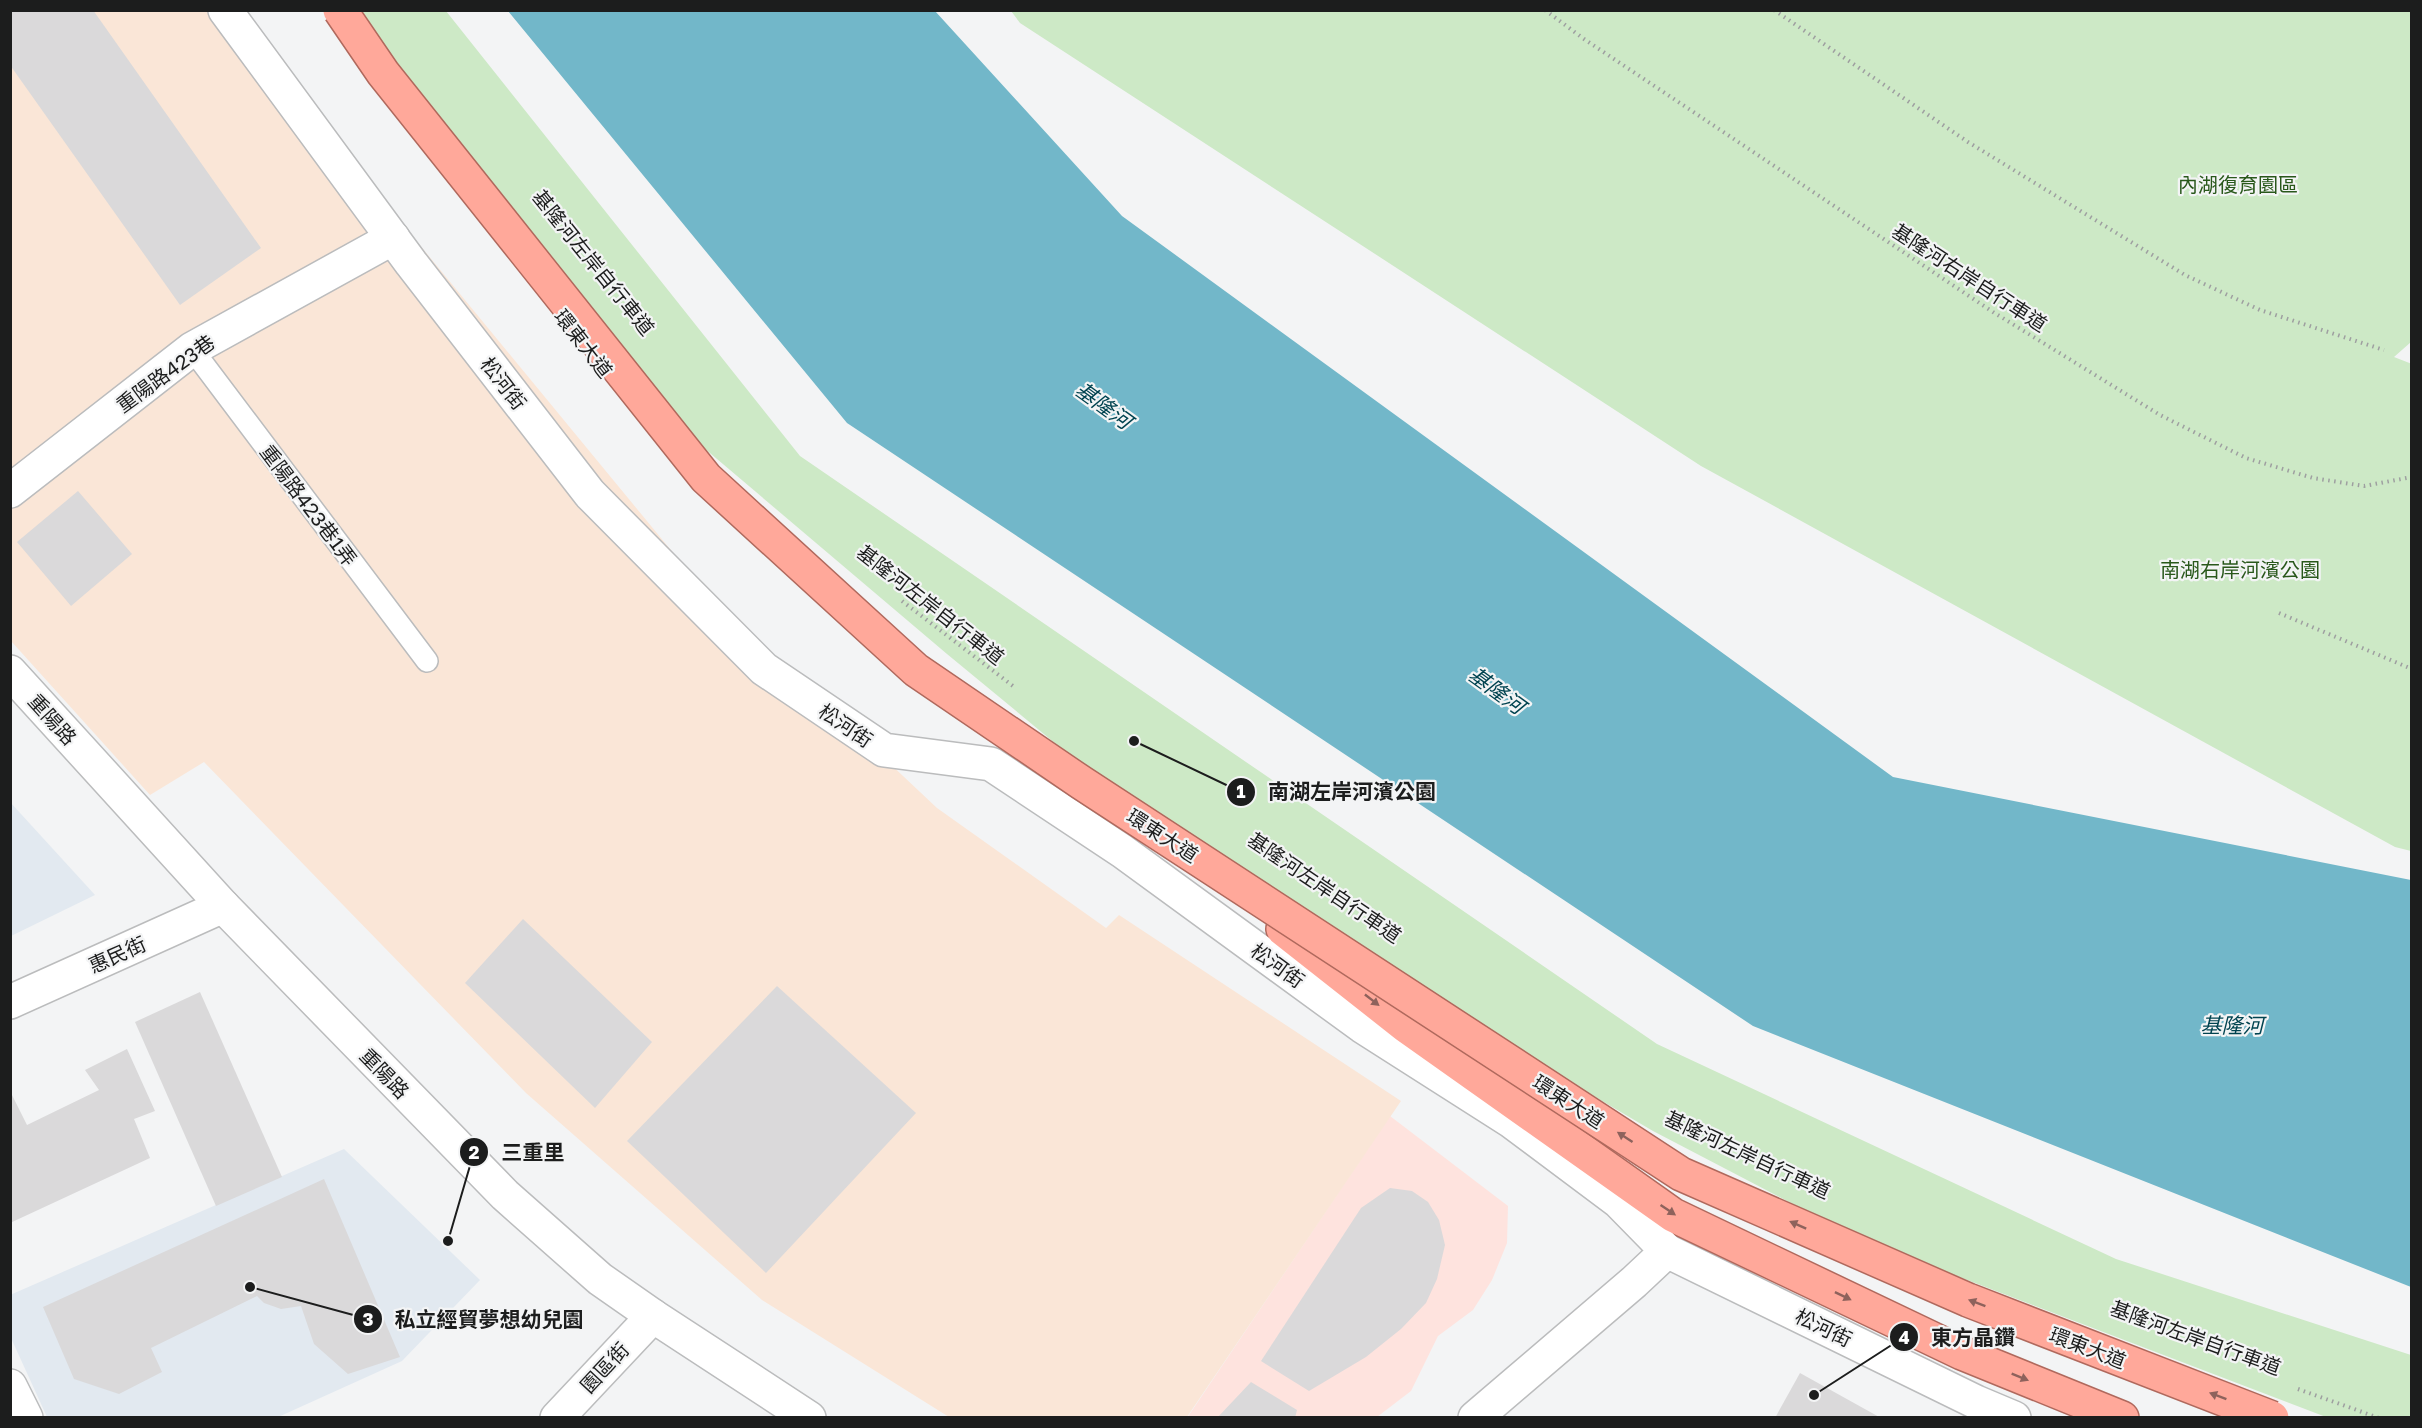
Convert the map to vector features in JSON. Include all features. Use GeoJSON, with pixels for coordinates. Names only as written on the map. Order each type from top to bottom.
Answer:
{"type":"FeatureCollection","features":[{"type":"Feature","properties":{"kind":"highway","name":"環東大道"},"geometry":{"type":"LineString","coordinates":[[339,10],[464,188],[611,379],[736,512],[953,700],[1092,793],[1268,917],[1406,1026],[1673,1215],[1962,1353],[2122,1418]]}},
{"type":"Feature","properties":{"kind":"highway","name":"環東大道"},"geometry":{"type":"LineString","coordinates":[[339,10],[383,73],[706,478],[916,670],[1082,783],[1681,1174],[1968,1300],[2272,1418]]}},
{"type":"Feature","properties":{"kind":"street","name":"松河街"},"geometry":{"type":"LineString","coordinates":[[225,10],[393,238],[590,494],[764,669],[884,750],[991,764],[1122,851],[1362,1026],[1511,1120],[1618,1201],[1667,1251],[1976,1402],[2014,1418]]}},
{"type":"Feature","properties":{"kind":"street","name":"重陽路423巷"},"geometry":{"type":"LineString","coordinates":[[10,491],[192,349],[393,238]]}},
{"type":"Feature","properties":{"kind":"street","name":"重陽路"},"geometry":{"type":"LineString","coordinates":[[10,672],[223,906],[505,1195],[600,1279],[809,1418]]}},
{"type":"Feature","properties":{"kind":"street","name":"惠民街"},"geometry":{"type":"LineString","coordinates":[[10,1002],[223,906]]}},
{"type":"Feature","properties":{"kind":"street"},"geometry":{"type":"LineString","coordinates":[[1475,1418],[1667,1251]]}},
{"type":"Feature","properties":{"kind":"street","name":"園區街"},"geometry":{"type":"LineString","coordinates":[[557,1418],[653,1316]]}},
{"type":"Feature","properties":{"kind":"street"},"geometry":{"type":"LineString","coordinates":[[10,1386],[26,1418]]}},
{"type":"Feature","properties":{"kind":"lane","name":"重陽路423巷1弄"},"geometry":{"type":"LineString","coordinates":[[192,349],[427,661]]}},
{"type":"Feature","properties":{"kind":"path","name":"基隆河右岸自行車道"},"geometry":{"type":"LineString","coordinates":[[1545,10],[1584,39],[1993,312],[2160,415],[2246,458],[2313,478],[2364,486],[2412,477]]}},
{"type":"Feature","properties":{"kind":"path"},"geometry":{"type":"LineString","coordinates":[[1774,10],[1968,142],[2185,274],[2260,310],[2384,350]]}},
{"type":"Feature","properties":{"kind":"path","name":"基隆河左岸自行車道"},"geometry":{"type":"LineString","coordinates":[[898,598],[1020,691]]}},
{"type":"Feature","properties":{"kind":"path"},"geometry":{"type":"LineString","coordinates":[[2279,613],[2412,669]]}},
{"type":"Feature","properties":{"kind":"path","name":"基隆河左岸自行車道"},"geometry":{"type":"LineString","coordinates":[[2290,1386],[2379,1418]]}},
{"type":"Feature","properties":{"kind":"shaded area"},"geometry":{"type":"Polygon","coordinates":[[[11,11],[227,11],[698,583],[937,808],[1106,928],[1119,915],[1401,1101],[1187,1417],[949,1417],[762,1300],[526,1093],[204,762],[150,795],[11,641],[11,11]]]}},
{"type":"Feature","properties":{"kind":"shaded area"},"geometry":{"type":"Polygon","coordinates":[[[10,802],[95,895],[11,936],[10,936],[10,802]]]}},
{"type":"Feature","properties":{"kind":"shaded area"},"geometry":{"type":"Polygon","coordinates":[[[1390,1116],[1508,1206],[1507,1243],[1492,1280],[1473,1310],[1438,1336],[1411,1391],[1377,1417],[1187,1418],[1390,1116]]]}},
{"type":"Feature","properties":{"kind":"shaded area"},"geometry":{"type":"Polygon","coordinates":[[[344,1149],[480,1280],[402,1361],[276,1418],[47,1417],[11,1338],[10,1295],[344,1149]]]}},
{"type":"Feature","properties":{"kind":"green space"},"geometry":{"type":"Polygon","coordinates":[[[355,11],[446,11],[800,456],[1657,1044],[2116,1259],[2411,1355],[2411,1417],[2326,1417],[1860,1239],[1653,1131],[1398,981],[1159,829],[947,654],[704,448],[456,151],[355,11]]]}},
{"type":"Feature","properties":{"kind":"green space","name":"南湖右岸河濱公園"},"geometry":{"type":"Polygon","coordinates":[[[1011,11],[2411,11],[2411,342],[2394,357],[2412,364],[2411,851],[2395,847],[1701,466],[1020,23],[1011,11]]]}},
{"type":"Feature","properties":{"kind":"water","name":"基隆河"},"geometry":{"type":"Polygon","coordinates":[[[508,11],[935,11],[1122,216],[1893,777],[2411,880],[2411,1287],[1753,1026],[847,423],[508,11]]]}},
{"type":"Feature","properties":{"kind":"building"},"geometry":{"type":"Polygon","coordinates":[[[10,10],[93,10],[261,248],[180,305],[10,65],[10,10]]]}},
{"type":"Feature","properties":{"kind":"building"},"geometry":{"type":"Polygon","coordinates":[[[78,491],[132,554],[71,606],[17,542],[78,491]]]}},
{"type":"Feature","properties":{"kind":"building"},"geometry":{"type":"Polygon","coordinates":[[[523,919],[652,1042],[595,1108],[465,983],[523,919]]]}},
{"type":"Feature","properties":{"kind":"building"},"geometry":{"type":"Polygon","coordinates":[[[777,986],[916,1113],[766,1273],[627,1141],[777,986]]]}},
{"type":"Feature","properties":{"kind":"building"},"geometry":{"type":"Polygon","coordinates":[[[200,992],[282,1177],[216,1206],[135,1022],[200,992]]]}},
{"type":"Feature","properties":{"kind":"building"},"geometry":{"type":"Polygon","coordinates":[[[127,1049],[155,1111],[134,1119],[150,1158],[10,1223],[10,1091],[27,1125],[99,1090],[85,1070],[127,1049]]]}},
{"type":"Feature","properties":{"kind":"building"},"geometry":{"type":"Polygon","coordinates":[[[324,1179],[400,1357],[348,1374],[314,1344],[301,1306],[281,1309],[264,1303],[257,1296],[151,1348],[162,1372],[119,1394],[74,1379],[43,1307],[324,1179]]]}},
{"type":"Feature","properties":{"kind":"building"},"geometry":{"type":"Polygon","coordinates":[[[1390,1188],[1412,1191],[1428,1202],[1439,1220],[1445,1245],[1437,1279],[1426,1303],[1401,1329],[1366,1357],[1309,1391],[1261,1361],[1361,1208],[1390,1188]]]}},
{"type":"Feature","properties":{"kind":"building"},"geometry":{"type":"Polygon","coordinates":[[[1800,1373],[1881,1418],[1775,1418],[1800,1373]]]}},
{"type":"Feature","properties":{"kind":"building"},"geometry":{"type":"Polygon","coordinates":[[[1251,1382],[1297,1410],[1295,1418],[1217,1418],[1251,1382]]]}},
{"type":"Feature","properties":{"kind":"place","name":"南湖左岸河濱公園"},"geometry":{"type":"Point","coordinates":[1134,741]}},
{"type":"Feature","properties":{"kind":"place","name":"三重里"},"geometry":{"type":"Point","coordinates":[448,1241]}},
{"type":"Feature","properties":{"kind":"place","name":"私立經貿夢想幼兒園"},"geometry":{"type":"Point","coordinates":[250,1287]}},
{"type":"Feature","properties":{"kind":"place","name":"東方晶鑽"},"geometry":{"type":"Point","coordinates":[1814,1395]}},
{"type":"Feature","properties":{"kind":"park label","name":"內湖復育園區"},"geometry":{"type":"Point","coordinates":[2238,184]}}]}
